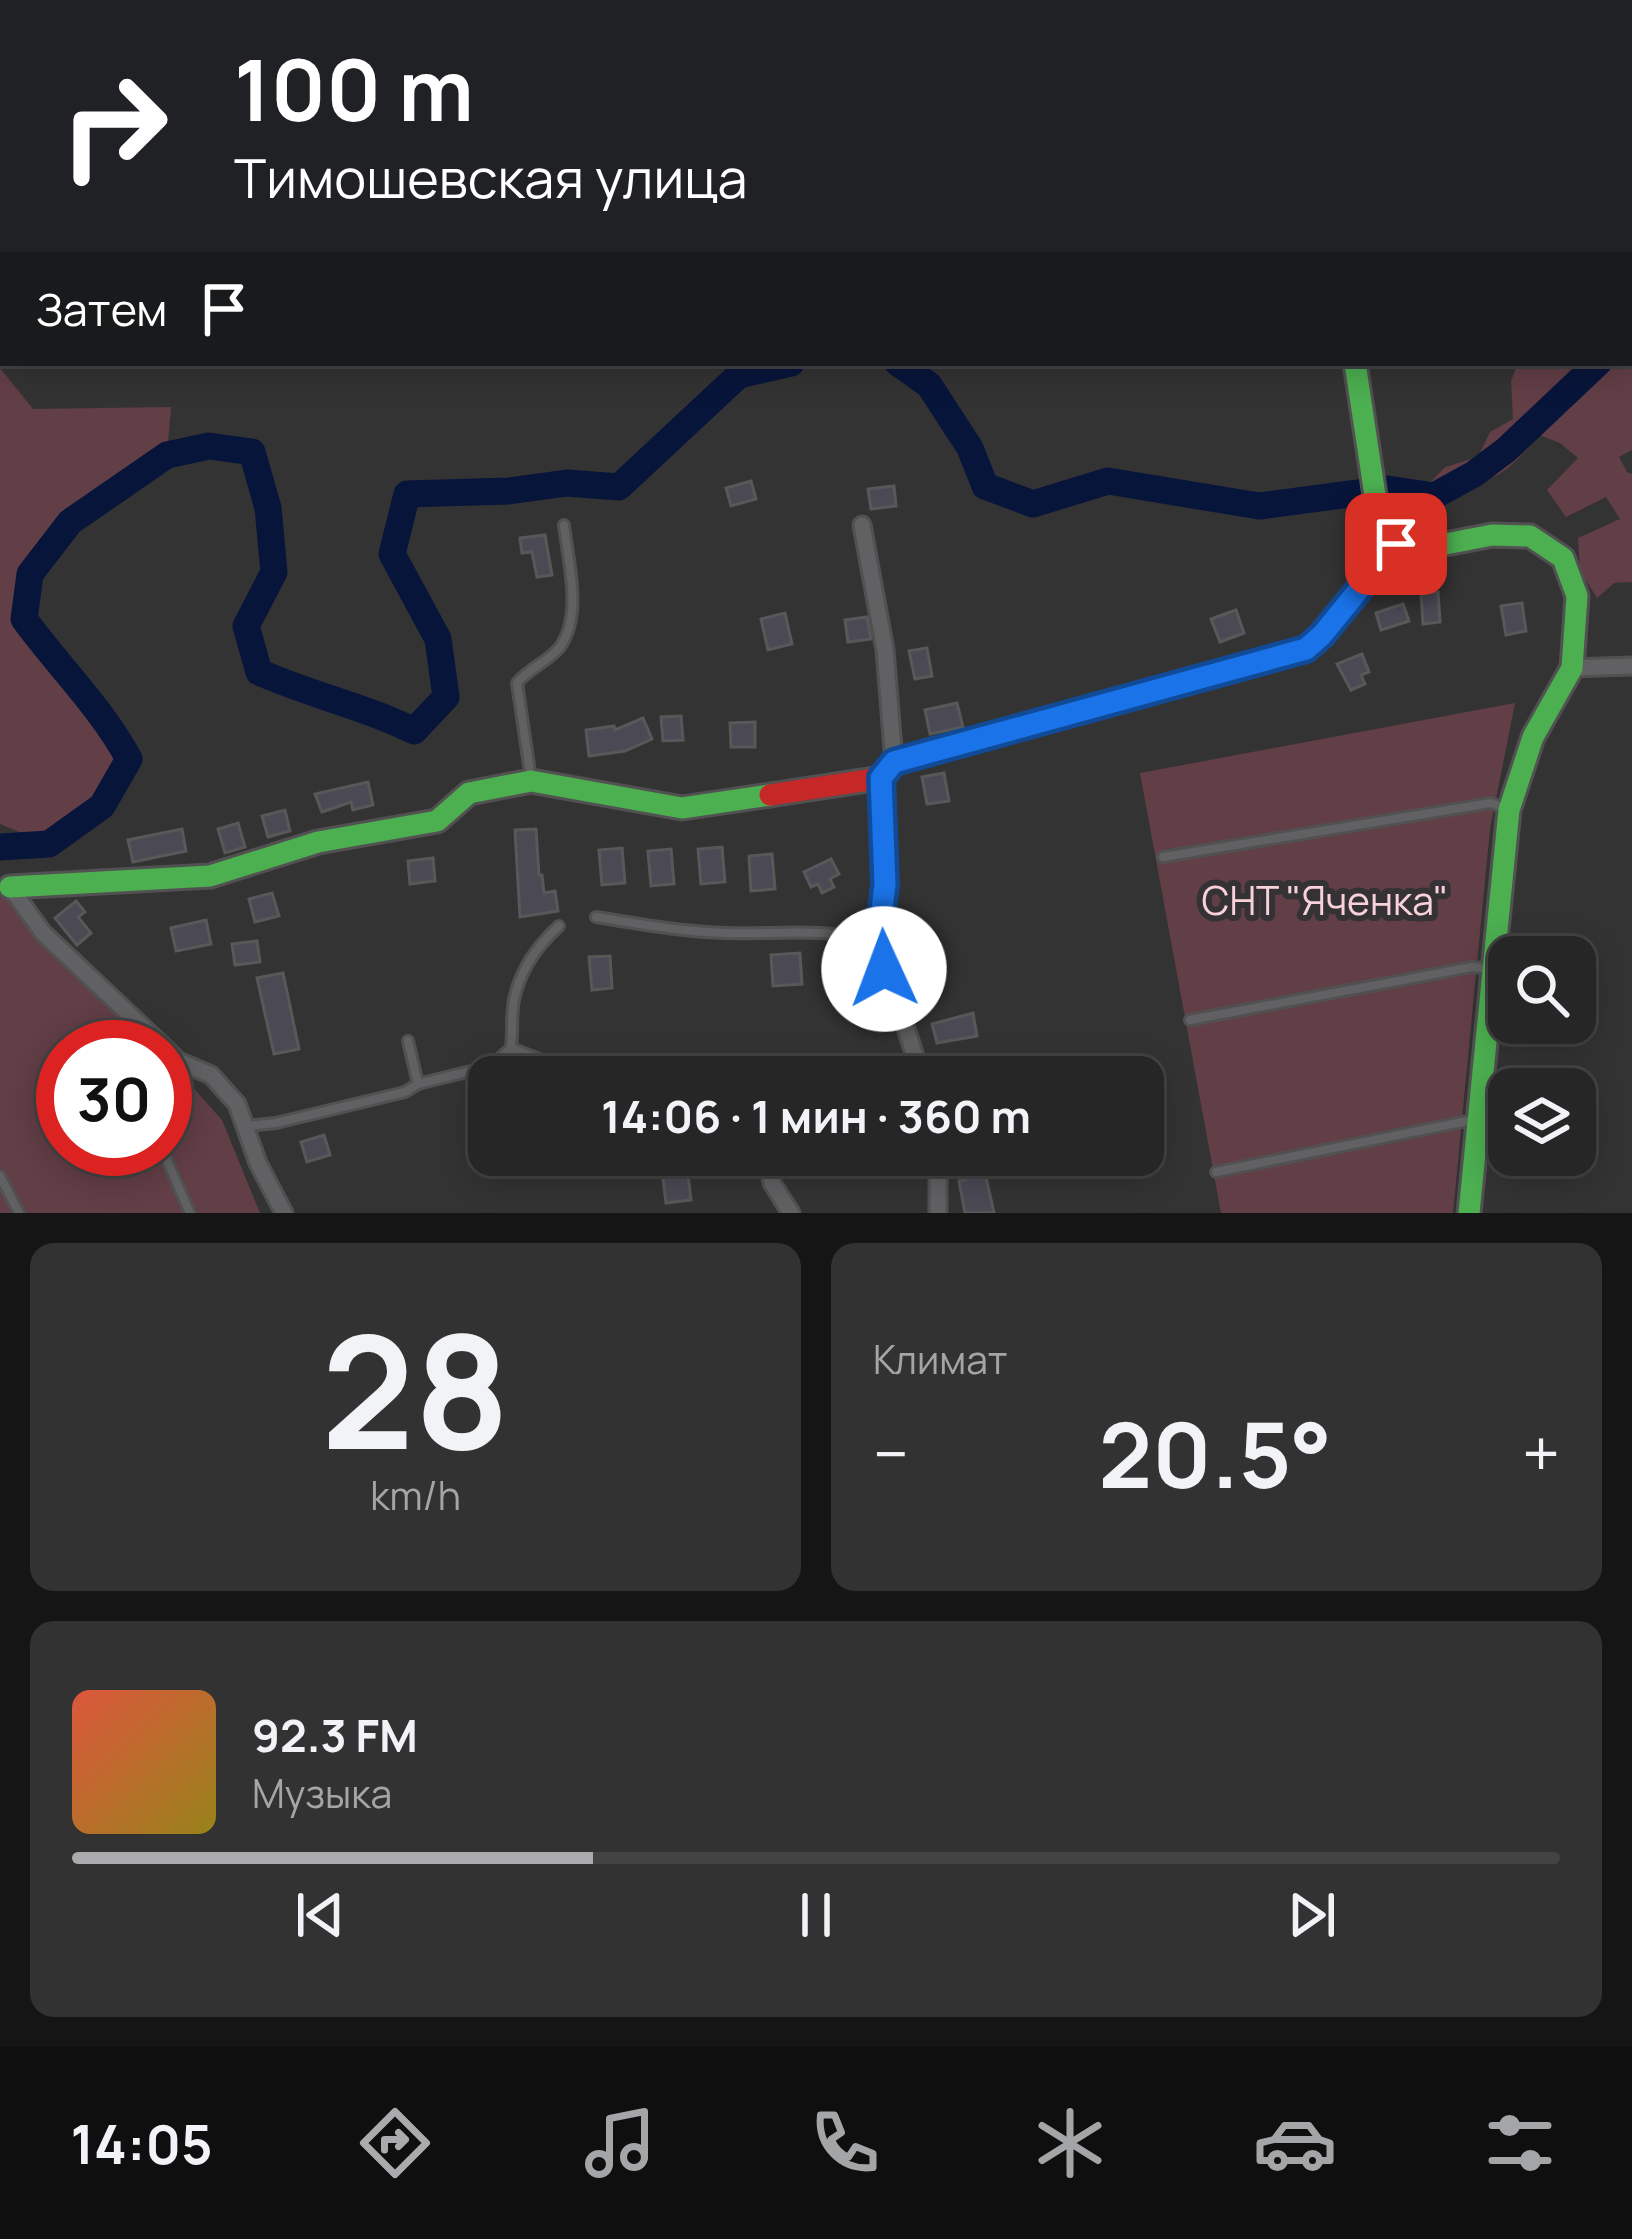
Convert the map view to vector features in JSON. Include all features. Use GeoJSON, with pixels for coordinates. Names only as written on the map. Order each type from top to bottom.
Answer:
{"type":"FeatureCollection","features":[{"type":"Feature","properties":{"kind":"street"},"geometry":{"type":"LineString","coordinates":[[1355,366],[1376,502],[1382,523],[1396,544]]}},
{"type":"Feature","properties":{"kind":"street"},"geometry":{"type":"LineString","coordinates":[[862,525],[885,650],[888,770],[878,944],[915,1056]]}},
{"type":"Feature","properties":{"kind":"street"},"geometry":{"type":"LineString","coordinates":[[1396,544],[1430,547],[1492,535],[1530,536],[1563,558],[1577,596],[1572,668],[1533,737],[1509,810],[1496,936]]}},
{"type":"Feature","properties":{"kind":"street"},"geometry":{"type":"LineString","coordinates":[[5,884],[210,875],[318,842],[437,820],[470,793],[531,781],[682,808],[888,770],[1306,649],[1396,544]]}},
{"type":"Feature","properties":{"kind":"street"},"geometry":{"type":"LineString","coordinates":[[1572,668],[1632,666]]}},
{"type":"Feature","properties":{"kind":"street"},"geometry":{"type":"LineString","coordinates":[[5,884],[43,932],[133,1020]]}},
{"type":"Feature","properties":{"kind":"street"},"geometry":{"type":"LineString","coordinates":[[1469,1213],[1488,1019]]}},
{"type":"Feature","properties":{"kind":"street"},"geometry":{"type":"LineString","coordinates":[[192,1067],[212,1075],[237,1104],[284,1213]]}},
{"type":"Feature","properties":{"kind":"street"},"geometry":{"type":"LineString","coordinates":[[771,1176],[791,1213]]}},
{"type":"Feature","properties":{"kind":"street"},"geometry":{"type":"LineString","coordinates":[[938,1176],[938,1213]]}},
{"type":"Feature","properties":{"kind":"lane"},"geometry":{"type":"LineString","coordinates":[[531,781],[517,683],[557,651],[570,627],[564,525]]}},
{"type":"Feature","properties":{"kind":"lane"},"geometry":{"type":"LineString","coordinates":[[1163,857],[1491,803],[1509,810]]}},
{"type":"Feature","properties":{"kind":"lane"},"geometry":{"type":"LineString","coordinates":[[596,917],[687,932],[823,932],[878,944]]}},
{"type":"Feature","properties":{"kind":"lane"},"geometry":{"type":"LineString","coordinates":[[244,1126],[319,1113],[490,1066],[511,1048],[514,1000],[536,946],[559,926]]}},
{"type":"Feature","properties":{"kind":"lane"},"geometry":{"type":"LineString","coordinates":[[1190,1020],[1472,967],[1488,969]]}},
{"type":"Feature","properties":{"kind":"lane"},"geometry":{"type":"LineString","coordinates":[[408,1042],[418,1084]]}},
{"type":"Feature","properties":{"kind":"lane"},"geometry":{"type":"LineString","coordinates":[[511,1048],[532,1056]]}},
{"type":"Feature","properties":{"kind":"lane"},"geometry":{"type":"LineString","coordinates":[[1216,1172],[1478,1119]]}},
{"type":"Feature","properties":{"kind":"lane"},"geometry":{"type":"LineString","coordinates":[[0,1176],[19,1213]]}},
{"type":"Feature","properties":{"kind":"lane"},"geometry":{"type":"LineString","coordinates":[[174,1176],[190,1213]]}},
{"type":"Feature","properties":{"kind":"green space"},"geometry":{"type":"Polygon","coordinates":[[[1517,366],[1632,366],[1632,450],[1619,457],[1632,474],[1632,582],[1614,583],[1597,598],[1580,571],[1578,538],[1620,519],[1606,497],[1566,517],[1547,490],[1578,458],[1560,443],[1539,435],[1514,463],[1492,478],[1428,485],[1445,467],[1478,457],[1490,432],[1513,419],[1511,381],[1517,366]]]}},
{"type":"Feature","properties":{"kind":"green space"},"geometry":{"type":"Polygon","coordinates":[[[0,368],[33,409],[171,407],[167,455],[70,522],[30,574],[24,619],[129,759],[102,806],[49,844],[0,824],[0,368]]]}},
{"type":"Feature","properties":{"kind":"green space","name":"СНТ \"Яченка\""},"geometry":{"type":"Polygon","coordinates":[[[1515,703],[1490,829],[1453,1213],[1221,1213],[1140,773],[1515,703]]]}},
{"type":"Feature","properties":{"kind":"green space"},"geometry":{"type":"Polygon","coordinates":[[[0,878],[131,1020],[36,1020],[36,1176],[192,1176],[192,1086],[222,1120],[260,1213],[0,1213],[0,878]]]}},
{"type":"Feature","properties":{"kind":"building"},"geometry":{"type":"Polygon","coordinates":[[[751,481],[756,499],[731,506],[726,488],[751,481]]]}},
{"type":"Feature","properties":{"kind":"building"},"geometry":{"type":"Polygon","coordinates":[[[894,486],[896,506],[871,509],[868,489],[894,486]]]}},
{"type":"Feature","properties":{"kind":"building"},"geometry":{"type":"Polygon","coordinates":[[[545,535],[552,575],[537,577],[532,552],[522,553],[520,538],[545,535]]]}},
{"type":"Feature","properties":{"kind":"building"},"geometry":{"type":"Polygon","coordinates":[[[1438,592],[1440,622],[1423,624],[1421,593],[1438,592]]]}},
{"type":"Feature","properties":{"kind":"building"},"geometry":{"type":"Polygon","coordinates":[[[1522,603],[1526,631],[1506,635],[1501,606],[1522,603]]]}},
{"type":"Feature","properties":{"kind":"building"},"geometry":{"type":"Polygon","coordinates":[[[1403,604],[1409,621],[1381,630],[1376,613],[1403,604]]]}},
{"type":"Feature","properties":{"kind":"building"},"geometry":{"type":"Polygon","coordinates":[[[1236,610],[1244,633],[1220,642],[1211,619],[1236,610]]]}},
{"type":"Feature","properties":{"kind":"building"},"geometry":{"type":"Polygon","coordinates":[[[785,613],[792,644],[768,650],[761,619],[785,613]]]}},
{"type":"Feature","properties":{"kind":"building"},"geometry":{"type":"Polygon","coordinates":[[[867,617],[871,639],[848,642],[845,620],[867,617]]]}},
{"type":"Feature","properties":{"kind":"building"},"geometry":{"type":"Polygon","coordinates":[[[927,648],[932,676],[915,679],[909,651],[927,648]]]}},
{"type":"Feature","properties":{"kind":"building"},"geometry":{"type":"Polygon","coordinates":[[[1362,654],[1369,672],[1361,675],[1365,684],[1351,690],[1337,664],[1362,654]]]}},
{"type":"Feature","properties":{"kind":"building"},"geometry":{"type":"Polygon","coordinates":[[[957,703],[963,727],[930,734],[925,710],[957,703]]]}},
{"type":"Feature","properties":{"kind":"building"},"geometry":{"type":"Polygon","coordinates":[[[681,716],[683,740],[663,741],[661,717],[681,716]]]}},
{"type":"Feature","properties":{"kind":"building"},"geometry":{"type":"Polygon","coordinates":[[[643,718],[652,739],[625,751],[589,756],[586,730],[614,726],[615,730],[643,718]]]}},
{"type":"Feature","properties":{"kind":"building"},"geometry":{"type":"Polygon","coordinates":[[[755,722],[755,747],[731,747],[730,723],[755,722]]]}},
{"type":"Feature","properties":{"kind":"building"},"geometry":{"type":"Polygon","coordinates":[[[944,773],[949,801],[927,804],[922,777],[944,773]]]}},
{"type":"Feature","properties":{"kind":"building"},"geometry":{"type":"Polygon","coordinates":[[[368,782],[373,805],[353,810],[351,802],[322,812],[315,794],[368,782]]]}},
{"type":"Feature","properties":{"kind":"building"},"geometry":{"type":"Polygon","coordinates":[[[285,810],[290,831],[268,837],[262,816],[285,810]]]}},
{"type":"Feature","properties":{"kind":"building"},"geometry":{"type":"Polygon","coordinates":[[[238,823],[245,847],[225,853],[218,829],[238,823]]]}},
{"type":"Feature","properties":{"kind":"building"},"geometry":{"type":"Polygon","coordinates":[[[182,829],[186,851],[133,862],[128,840],[182,829]]]}},
{"type":"Feature","properties":{"kind":"building"},"geometry":{"type":"Polygon","coordinates":[[[536,829],[539,875],[544,893],[555,891],[558,911],[520,917],[515,830],[536,829]]]}},
{"type":"Feature","properties":{"kind":"building"},"geometry":{"type":"Polygon","coordinates":[[[722,847],[725,882],[701,884],[698,849],[722,847]]]}},
{"type":"Feature","properties":{"kind":"building"},"geometry":{"type":"Polygon","coordinates":[[[622,848],[625,883],[602,885],[599,850],[622,848]]]}},
{"type":"Feature","properties":{"kind":"building"},"geometry":{"type":"Polygon","coordinates":[[[671,849],[674,884],[651,886],[648,851],[671,849]]]}},
{"type":"Feature","properties":{"kind":"building"},"geometry":{"type":"Polygon","coordinates":[[[772,854],[775,889],[751,891],[749,856],[772,854]]]}},
{"type":"Feature","properties":{"kind":"building"},"geometry":{"type":"Polygon","coordinates":[[[433,858],[435,881],[410,884],[408,861],[433,858]]]}},
{"type":"Feature","properties":{"kind":"building"},"geometry":{"type":"Polygon","coordinates":[[[831,859],[839,874],[830,879],[834,887],[822,893],[818,884],[811,887],[804,872],[831,859]]]}},
{"type":"Feature","properties":{"kind":"building"},"geometry":{"type":"Polygon","coordinates":[[[272,893],[279,916],[255,922],[249,899],[272,893]]]}},
{"type":"Feature","properties":{"kind":"building"},"geometry":{"type":"Polygon","coordinates":[[[76,901],[85,912],[78,917],[91,933],[77,945],[55,918],[76,901]]]}},
{"type":"Feature","properties":{"kind":"building"},"geometry":{"type":"Polygon","coordinates":[[[206,920],[211,944],[176,951],[171,928],[206,920]]]}},
{"type":"Feature","properties":{"kind":"building"},"geometry":{"type":"Polygon","coordinates":[[[257,941],[260,962],[235,965],[232,944],[257,941]]]}},
{"type":"Feature","properties":{"kind":"building"},"geometry":{"type":"Polygon","coordinates":[[[800,953],[802,984],[773,986],[771,955],[800,953]]]}},
{"type":"Feature","properties":{"kind":"building"},"geometry":{"type":"Polygon","coordinates":[[[610,956],[612,988],[592,990],[589,957],[610,956]]]}},
{"type":"Feature","properties":{"kind":"building"},"geometry":{"type":"Polygon","coordinates":[[[283,973],[299,1049],[274,1054],[257,978],[283,973]]]}},
{"type":"Feature","properties":{"kind":"building"},"geometry":{"type":"Polygon","coordinates":[[[973,1013],[977,1036],[937,1043],[932,1024],[973,1013]]]}},
{"type":"Feature","properties":{"kind":"building"},"geometry":{"type":"Polygon","coordinates":[[[324,1135],[330,1155],[307,1162],[301,1142],[324,1135]]]}},
{"type":"Feature","properties":{"kind":"building"},"geometry":{"type":"Polygon","coordinates":[[[663,1176],[688,1176],[691,1200],[666,1203],[663,1176]]]}},
{"type":"Feature","properties":{"kind":"building"},"geometry":{"type":"Polygon","coordinates":[[[964,1176],[986,1176],[994,1213],[965,1213],[959,1181],[964,1176]]]}},
{"type":"Feature","properties":{"kind":"waterway"},"geometry":{"type":"LineString","coordinates":[[0,847],[49,844],[102,806],[129,759],[24,619],[30,574],[70,522],[167,455],[209,446],[252,452],[268,508],[274,572],[246,626],[259,672],[414,731],[446,697],[438,639],[392,554],[407,494],[509,491],[567,483],[619,487],[739,375],[778,366]]}},
{"type":"Feature","properties":{"kind":"waterway"},"geometry":{"type":"LineString","coordinates":[[902,366],[929,385],[970,448],[985,486],[1033,504],[1108,481],[1259,506],[1388,489],[1434,496],[1506,450],[1595,366]]}},
{"type":"Feature","properties":{"kind":"traffic: fast"},"geometry":{"type":"LineString","coordinates":[[1355,366],[1376,502],[1382,523],[1396,544],[1430,547],[1492,535],[1530,536],[1563,558],[1577,596],[1572,668],[1533,737],[1509,810],[1469,1213]]}},
{"type":"Feature","properties":{"kind":"traffic: fast"},"geometry":{"type":"LineString","coordinates":[[10,887],[210,876],[318,842],[437,821],[469,793],[531,781],[682,808],[770,795]]}},
{"type":"Feature","properties":{"kind":"traffic: slow"},"geometry":{"type":"LineString","coordinates":[[1031,725],[1306,649],[1396,544]]}},
{"type":"Feature","properties":{"kind":"traffic: jam"},"geometry":{"type":"LineString","coordinates":[[770,795],[881,778],[894,762],[1031,725]]}},
{"type":"Feature","properties":{"kind":"route"},"geometry":{"type":"LineString","coordinates":[[884,969],[878,944],[885,884],[881,778],[894,762],[1306,649],[1396,544]]}}]}
